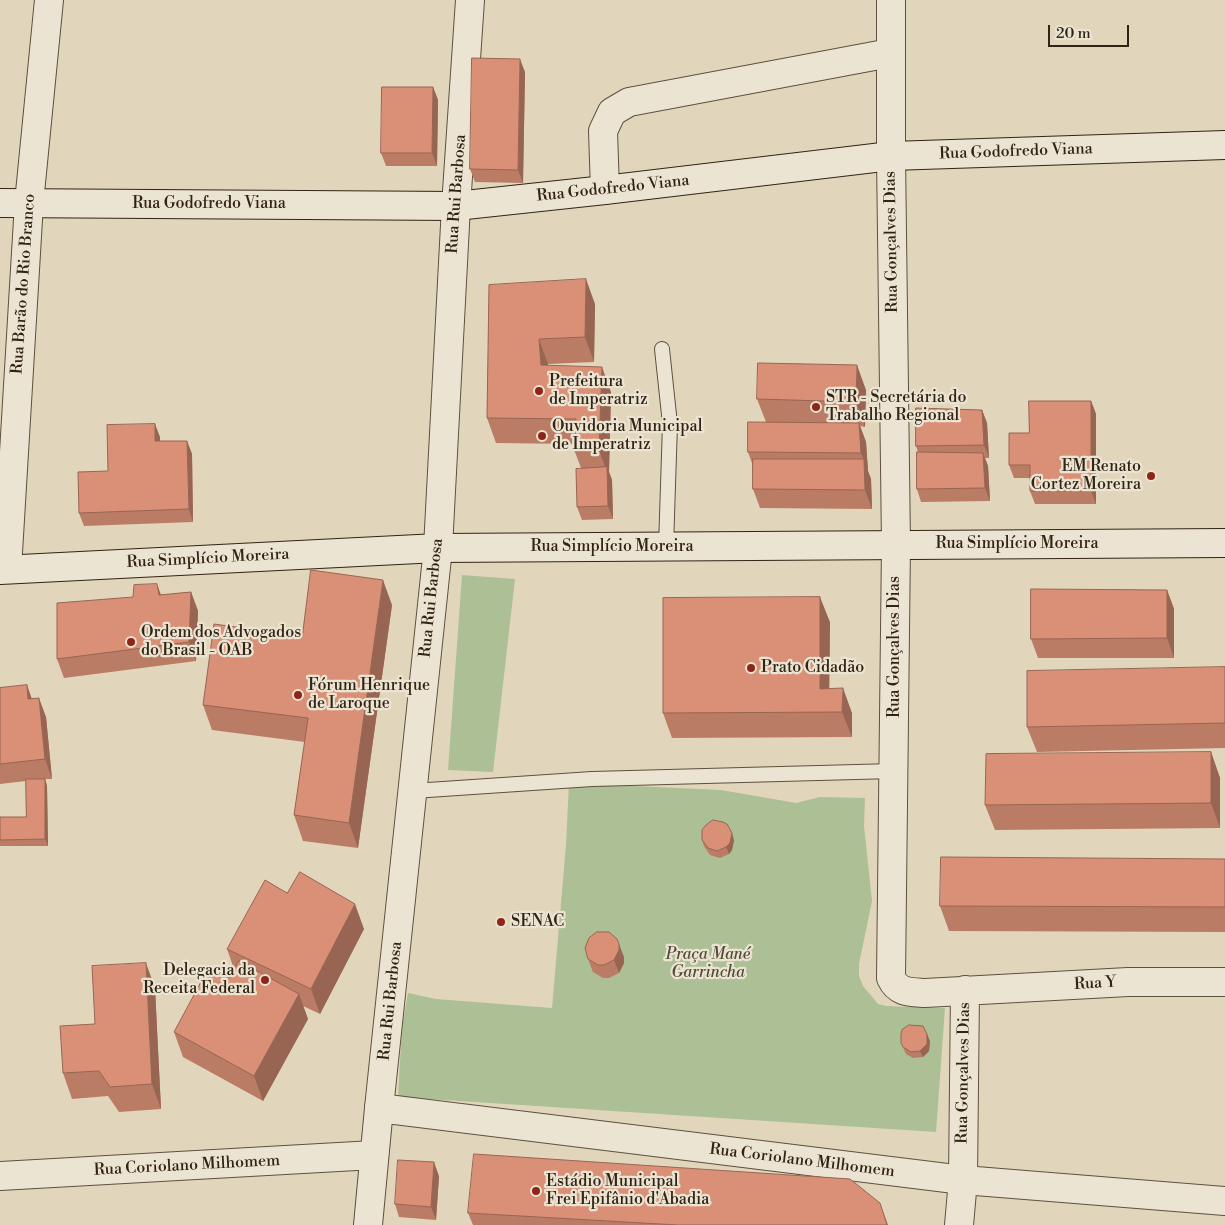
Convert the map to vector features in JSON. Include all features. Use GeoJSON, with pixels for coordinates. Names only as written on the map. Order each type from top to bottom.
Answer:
{"type":"FeatureCollection","features":[{"type":"Feature","properties":{"kind":"street","name":"Rua Barão do Rio Branco"},"geometry":{"type":"LineString","coordinates":[[3,570],[29,202],[49,0]]}},
{"type":"Feature","properties":{"kind":"street","name":"Rua Rui Barbosa"},"geometry":{"type":"LineString","coordinates":[[368,1225],[438,548],[456,206],[470,0]]}},
{"type":"Feature","properties":{"kind":"street","name":"Rua Gonçalves Dias"},"geometry":{"type":"LineString","coordinates":[[891,0],[896,544],[891,978],[896,987],[906,992],[925,993],[964,990],[963,1180],[959,1225]]}},
{"type":"Feature","properties":{"kind":"street"},"geometry":{"type":"LineString","coordinates":[[606,190],[603,131],[612,112],[629,102],[890,53]]}},
{"type":"Feature","properties":{"kind":"street","name":"Rua Godofredo Viana"},"geometry":{"type":"LineString","coordinates":[[0,203],[456,206],[891,156],[1225,145]]}},
{"type":"Feature","properties":{"kind":"street","name":"Rua Simplício Moreira"},"geometry":{"type":"LineString","coordinates":[[3,570],[438,548],[1225,543]]}},
{"type":"Feature","properties":{"kind":"street","name":"Rua Y"},"geometry":{"type":"LineString","coordinates":[[964,990],[1128,982],[1225,982]]}},
{"type":"Feature","properties":{"kind":"street","name":"Rua Coriolano Milhomem"},"geometry":{"type":"LineString","coordinates":[[379,1108],[963,1180],[1225,1201]]}},
{"type":"Feature","properties":{"kind":"street","name":"Rua Coriolano Milhomem"},"geometry":{"type":"LineString","coordinates":[[0,1176],[374,1155]]}},
{"type":"Feature","properties":{"kind":"lane"},"geometry":{"type":"LineString","coordinates":[[662,349],[670,424],[666,547]]}},
{"type":"Feature","properties":{"kind":"lane"},"geometry":{"type":"LineString","coordinates":[[412,791],[592,778],[894,772]]}},
{"type":"Feature","properties":{"kind":"green space"},"geometry":{"type":"Polygon","coordinates":[[[462,575],[515,579],[493,772],[448,770],[462,575]]]}},
{"type":"Feature","properties":{"kind":"green space","name":"Praça Mané Garrincha"},"geometry":{"type":"Polygon","coordinates":[[[569,783],[721,790],[796,803],[820,797],[865,798],[864,826],[872,901],[859,964],[859,976],[863,986],[878,1004],[886,1006],[945,1008],[936,1132],[398,1097],[402,1027],[408,993],[436,999],[552,1008],[566,845],[569,783]]]}},
{"type":"Feature","properties":{"kind":"building"},"geometry":{"type":"Polygon","coordinates":[[[472,58],[520,59],[518,170],[470,169],[472,58]]]}},
{"type":"Feature","properties":{"kind":"building"},"geometry":{"type":"Polygon","coordinates":[[[382,87],[433,87],[432,153],[381,153],[382,87]]]}},
{"type":"Feature","properties":{"kind":"building","name":"Prefeitura de Imperatriz"},"geometry":{"type":"Polygon","coordinates":[[[586,279],[585,337],[539,339],[541,365],[602,367],[599,450],[575,452],[576,419],[487,418],[489,285],[586,279]]]}},
{"type":"Feature","properties":{"kind":"building"},"geometry":{"type":"Polygon","coordinates":[[[758,363],[857,365],[856,402],[757,399],[758,363]]]}},
{"type":"Feature","properties":{"kind":"building"},"geometry":{"type":"Polygon","coordinates":[[[1029,401],[1091,401],[1091,491],[1030,491],[1030,465],[1009,465],[1009,433],[1029,433],[1029,401]]]}},
{"type":"Feature","properties":{"kind":"building"},"geometry":{"type":"Polygon","coordinates":[[[916,408],[982,410],[984,445],[916,446],[916,408]]]}},
{"type":"Feature","properties":{"kind":"building"},"geometry":{"type":"Polygon","coordinates":[[[748,422],[859,423],[861,453],[748,452],[748,422]]]}},
{"type":"Feature","properties":{"kind":"building"},"geometry":{"type":"Polygon","coordinates":[[[155,424],[155,441],[187,441],[189,509],[79,513],[78,472],[108,471],[107,425],[155,424]]]}},
{"type":"Feature","properties":{"kind":"building"},"geometry":{"type":"Polygon","coordinates":[[[917,452],[983,453],[985,488],[917,489],[917,452]]]}},
{"type":"Feature","properties":{"kind":"building"},"geometry":{"type":"Polygon","coordinates":[[[753,459],[864,459],[865,490],[753,489],[753,459]]]}},
{"type":"Feature","properties":{"kind":"building"},"geometry":{"type":"Polygon","coordinates":[[[607,467],[608,506],[577,507],[576,469],[607,467]]]}},
{"type":"Feature","properties":{"kind":"building","name":"Fórum Henrique de Laroque"},"geometry":{"type":"Polygon","coordinates":[[[311,570],[383,580],[349,823],[294,815],[308,718],[203,705],[214,624],[302,636],[311,570]]]}},
{"type":"Feature","properties":{"kind":"building","name":"Ordem dos Advogados do Brasil - OAB"},"geometry":{"type":"Polygon","coordinates":[[[157,584],[159,595],[191,592],[189,642],[57,659],[57,603],[133,597],[134,585],[157,584]]]}},
{"type":"Feature","properties":{"kind":"building"},"geometry":{"type":"Polygon","coordinates":[[[1031,589],[1167,590],[1167,638],[1031,639],[1031,589]]]}},
{"type":"Feature","properties":{"kind":"building","name":"Prato Cidadão"},"geometry":{"type":"Polygon","coordinates":[[[820,597],[820,689],[843,688],[842,712],[663,713],[663,598],[820,597]]]}},
{"type":"Feature","properties":{"kind":"building"},"geometry":{"type":"Polygon","coordinates":[[[1225,667],[1225,723],[1027,727],[1027,671],[1225,667]]]}},
{"type":"Feature","properties":{"kind":"building"},"geometry":{"type":"Polygon","coordinates":[[[27,685],[28,699],[39,698],[45,759],[0,764],[0,688],[27,685]]]}},
{"type":"Feature","properties":{"kind":"building"},"geometry":{"type":"Polygon","coordinates":[[[1211,752],[1211,803],[985,805],[986,754],[1211,752]]]}},
{"type":"Feature","properties":{"kind":"building"},"geometry":{"type":"Polygon","coordinates":[[[26,779],[45,779],[45,839],[0,840],[0,817],[26,817],[26,779]]]}},
{"type":"Feature","properties":{"kind":"building"},"geometry":{"type":"Polygon","coordinates":[[[713,820],[727,824],[732,833],[730,843],[717,851],[708,848],[702,840],[702,830],[713,820]]]}},
{"type":"Feature","properties":{"kind":"building"},"geometry":{"type":"Polygon","coordinates":[[[941,857],[1225,859],[1225,907],[940,906],[941,857]]]}},
{"type":"Feature","properties":{"kind":"building"},"geometry":{"type":"Polygon","coordinates":[[[300,872],[355,904],[311,989],[227,949],[265,880],[287,893],[300,872]]]}},
{"type":"Feature","properties":{"kind":"building"},"geometry":{"type":"Polygon","coordinates":[[[597,932],[609,932],[617,939],[619,944],[619,950],[614,960],[604,965],[598,965],[588,959],[585,948],[589,938],[597,932]]]}},
{"type":"Feature","properties":{"kind":"building"},"geometry":{"type":"Polygon","coordinates":[[[239,961],[299,994],[254,1076],[174,1032],[209,967],[229,978],[239,961]]]}},
{"type":"Feature","properties":{"kind":"building"},"geometry":{"type":"Polygon","coordinates":[[[146,963],[152,1084],[110,1087],[99,1071],[63,1073],[60,1026],[95,1024],[92,966],[146,963]]]}},
{"type":"Feature","properties":{"kind":"building"},"geometry":{"type":"Polygon","coordinates":[[[909,1025],[923,1026],[927,1034],[927,1044],[920,1051],[911,1052],[903,1047],[901,1043],[902,1030],[909,1025]]]}},
{"type":"Feature","properties":{"kind":"building"},"geometry":{"type":"Polygon","coordinates":[[[474,1154],[850,1179],[880,1203],[887,1225],[678,1225],[468,1213],[474,1154]]]}},
{"type":"Feature","properties":{"kind":"building"},"geometry":{"type":"Polygon","coordinates":[[[398,1160],[434,1162],[431,1207],[395,1204],[398,1160]]]}},
{"type":"Feature","properties":{"kind":"place","name":"Prefeitura de Imperatriz"},"geometry":{"type":"Point","coordinates":[539,391]}},
{"type":"Feature","properties":{"kind":"place","name":"STR - Secretária do Trabalho Regional"},"geometry":{"type":"Point","coordinates":[816,407]}},
{"type":"Feature","properties":{"kind":"place","name":"Ouvidoria Municipal de Imperatriz"},"geometry":{"type":"Point","coordinates":[542,436]}},
{"type":"Feature","properties":{"kind":"place","name":"EM Renato Cortez Moreira"},"geometry":{"type":"Point","coordinates":[1151,476]}},
{"type":"Feature","properties":{"kind":"place","name":"Ordem dos Advogados do Brasil - OAB"},"geometry":{"type":"Point","coordinates":[131,642]}},
{"type":"Feature","properties":{"kind":"place","name":"Prato Cidadão"},"geometry":{"type":"Point","coordinates":[751,668]}},
{"type":"Feature","properties":{"kind":"place","name":"Fórum Henrique de Laroque"},"geometry":{"type":"Point","coordinates":[298,695]}},
{"type":"Feature","properties":{"kind":"place","name":"SENAC"},"geometry":{"type":"Point","coordinates":[501,922]}},
{"type":"Feature","properties":{"kind":"place","name":"Delegacia da Receita Federal"},"geometry":{"type":"Point","coordinates":[265,980]}},
{"type":"Feature","properties":{"kind":"place","name":"Estádio Municipal Frei Epifânio d'Abadia"},"geometry":{"type":"Point","coordinates":[536,1191]}}]}
